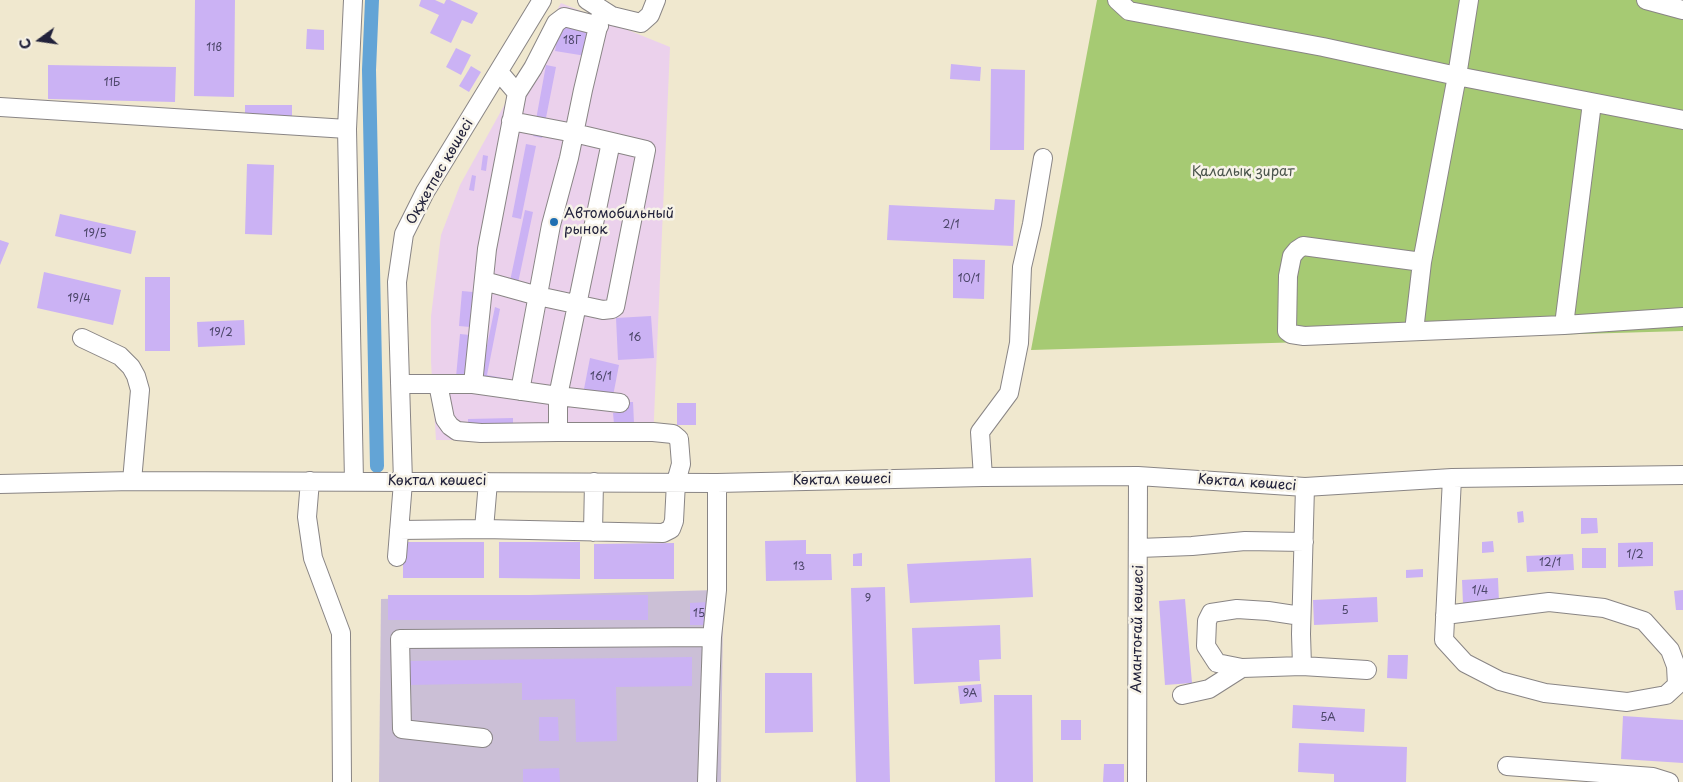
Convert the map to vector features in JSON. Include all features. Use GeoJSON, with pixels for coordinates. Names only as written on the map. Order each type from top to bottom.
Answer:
{"type":"FeatureCollection","features":[{"type":"Feature","properties":{"kind":"street"},"geometry":{"type":"LineString","coordinates":[[354,0],[348,129],[354,481]]}},
{"type":"Feature","properties":{"kind":"street","name":"Оқжетпес көшесі"},"geometry":{"type":"LineString","coordinates":[[397,557],[403,482],[397,282],[404,234],[424,192],[500,72],[542,0]]}},
{"type":"Feature","properties":{"kind":"street"},"geometry":{"type":"LineString","coordinates":[[586,0],[600,18]]}},
{"type":"Feature","properties":{"kind":"street"},"geometry":{"type":"LineString","coordinates":[[473,384],[487,249],[517,93],[533,68],[556,23],[564,17],[600,18],[612,16],[641,23],[650,15],[656,0]]}},
{"type":"Feature","properties":{"kind":"street"},"geometry":{"type":"LineString","coordinates":[[1117,0],[1129,11],[1683,120]]}},
{"type":"Feature","properties":{"kind":"street"},"geometry":{"type":"LineString","coordinates":[[1646,0],[1683,10]]}},
{"type":"Feature","properties":{"kind":"street"},"geometry":{"type":"LineString","coordinates":[[1414,331],[1422,262],[1457,76],[1466,1]]}},
{"type":"Feature","properties":{"kind":"street"},"geometry":{"type":"LineString","coordinates":[[520,391],[551,225],[600,18]]}},
{"type":"Feature","properties":{"kind":"street"},"geometry":{"type":"LineString","coordinates":[[500,72],[517,93]]}},
{"type":"Feature","properties":{"kind":"street"},"geometry":{"type":"LineString","coordinates":[[1564,325],[1592,103]]}},
{"type":"Feature","properties":{"kind":"street"},"geometry":{"type":"LineString","coordinates":[[0,106],[348,129]]}},
{"type":"Feature","properties":{"kind":"street"},"geometry":{"type":"LineString","coordinates":[[484,281],[538,296],[603,310],[612,309],[615,306],[646,150],[512,121]]}},
{"type":"Feature","properties":{"kind":"street"},"geometry":{"type":"LineString","coordinates":[[558,432],[558,396],[611,142]]}},
{"type":"Feature","properties":{"kind":"street"},"geometry":{"type":"LineString","coordinates":[[983,477],[980,432],[1008,393],[1019,342],[1022,267],[1032,224],[1043,158]]}},
{"type":"Feature","properties":{"kind":"street"},"geometry":{"type":"LineString","coordinates":[[1422,262],[1303,246],[1292,256],[1288,276],[1286,331],[1291,334],[1304,336],[1564,325],[1683,317]]}},
{"type":"Feature","properties":{"kind":"street"},"geometry":{"type":"LineString","coordinates":[[82,338],[120,356],[131,367],[136,376],[140,390],[132,481]]}},
{"type":"Feature","properties":{"kind":"street"},"geometry":{"type":"LineString","coordinates":[[400,384],[473,384],[620,404]]}},
{"type":"Feature","properties":{"kind":"street"},"geometry":{"type":"LineString","coordinates":[[399,530],[484,529],[663,533],[671,529],[674,520],[676,482],[681,464],[678,439],[673,434],[653,432],[481,433],[457,431],[445,419],[438,384]]}},
{"type":"Feature","properties":{"kind":"street","name":"Көктал көшесі"},"geometry":{"type":"LineString","coordinates":[[0,484],[132,481],[717,483],[983,477],[1138,476],[1305,487],[1452,478],[1683,475]]}},
{"type":"Feature","properties":{"kind":"street","name":"Амантоғай көшесі"},"geometry":{"type":"LineString","coordinates":[[1137,782],[1138,476]]}},
{"type":"Feature","properties":{"kind":"street"},"geometry":{"type":"LineString","coordinates":[[1445,615],[1549,602],[1604,608],[1644,621],[1670,650],[1676,666],[1677,685],[1666,695],[1627,702],[1545,693],[1500,681],[1465,663],[1444,640],[1445,615],[1452,478]]}},
{"type":"Feature","properties":{"kind":"street"},"geometry":{"type":"LineString","coordinates":[[310,481],[307,516],[313,558],[341,633],[342,782]]}},
{"type":"Feature","properties":{"kind":"street"},"geometry":{"type":"LineString","coordinates":[[484,529],[488,482]]}},
{"type":"Feature","properties":{"kind":"street"},"geometry":{"type":"LineString","coordinates":[[593,532],[594,482]]}},
{"type":"Feature","properties":{"kind":"street"},"geometry":{"type":"LineString","coordinates":[[708,782],[712,637],[717,590],[717,483]]}},
{"type":"Feature","properties":{"kind":"street"},"geometry":{"type":"LineString","coordinates":[[1302,666],[1305,487]]}},
{"type":"Feature","properties":{"kind":"street"},"geometry":{"type":"LineString","coordinates":[[1139,548],[1245,541],[1304,542]]}},
{"type":"Feature","properties":{"kind":"street"},"geometry":{"type":"LineString","coordinates":[[1302,616],[1237,609],[1211,614],[1207,621],[1206,646],[1217,663],[1242,668],[1302,666],[1367,670]]}},
{"type":"Feature","properties":{"kind":"street"},"geometry":{"type":"LineString","coordinates":[[482,738],[402,729],[400,639],[712,637]]}},
{"type":"Feature","properties":{"kind":"street"},"geometry":{"type":"LineString","coordinates":[[1182,695],[1210,689],[1242,668]]}},
{"type":"Feature","properties":{"kind":"street"},"geometry":{"type":"LineString","coordinates":[[1507,766],[1653,777],[1669,782]]}},
{"type":"Feature","properties":{"kind":"shaded area","name":"Автомобильный рынок"},"geometry":{"type":"Polygon","coordinates":[[[561,3],[670,47],[653,441],[436,440],[431,362],[431,316],[441,235],[460,185],[561,3]]]}},
{"type":"Feature","properties":{"kind":"shaded area"},"geometry":{"type":"Polygon","coordinates":[[[717,590],[723,605],[721,782],[379,782],[381,599],[717,590]]]}},
{"type":"Feature","properties":{"kind":"green space","name":"Қалалық зират"},"geometry":{"type":"Polygon","coordinates":[[[1097,0],[1683,0],[1683,331],[1031,350],[1097,0]]]}},
{"type":"Feature","properties":{"kind":"building"},"geometry":{"type":"Polygon","coordinates":[[[195,0],[235,0],[234,97],[194,96],[195,0]]]}},
{"type":"Feature","properties":{"kind":"building"},"geometry":{"type":"Polygon","coordinates":[[[421,0],[435,0],[444,4],[446,0],[450,0],[478,13],[472,24],[462,20],[451,43],[430,33],[439,15],[419,6],[421,0]]]}},
{"type":"Feature","properties":{"kind":"building"},"geometry":{"type":"Polygon","coordinates":[[[559,26],[590,31],[586,56],[555,51],[559,26]]]}},
{"type":"Feature","properties":{"kind":"building"},"geometry":{"type":"Polygon","coordinates":[[[307,29],[324,30],[324,50],[306,49],[307,29]]]}},
{"type":"Feature","properties":{"kind":"building"},"geometry":{"type":"Polygon","coordinates":[[[456,48],[471,55],[461,75],[446,67],[456,48]]]}},
{"type":"Feature","properties":{"kind":"building"},"geometry":{"type":"Polygon","coordinates":[[[951,64],[981,67],[980,81],[950,79],[951,64]]]}},
{"type":"Feature","properties":{"kind":"building"},"geometry":{"type":"Polygon","coordinates":[[[48,65],[176,67],[175,102],[48,99],[48,65]]]}},
{"type":"Feature","properties":{"kind":"building"},"geometry":{"type":"Polygon","coordinates":[[[546,65],[556,67],[542,138],[533,136],[546,65]]]}},
{"type":"Feature","properties":{"kind":"building"},"geometry":{"type":"Polygon","coordinates":[[[471,66],[481,72],[469,92],[459,86],[471,66]]]}},
{"type":"Feature","properties":{"kind":"building"},"geometry":{"type":"Polygon","coordinates":[[[991,69],[1025,70],[1024,150],[990,150],[991,69]]]}},
{"type":"Feature","properties":{"kind":"building"},"geometry":{"type":"Polygon","coordinates":[[[245,105],[292,105],[292,116],[245,116],[245,105]]]}},
{"type":"Feature","properties":{"kind":"building"},"geometry":{"type":"Polygon","coordinates":[[[526,144],[536,146],[521,219],[512,217],[526,144]]]}},
{"type":"Feature","properties":{"kind":"building"},"geometry":{"type":"Polygon","coordinates":[[[483,155],[488,156],[486,171],[481,170],[483,155]]]}},
{"type":"Feature","properties":{"kind":"building"},"geometry":{"type":"Polygon","coordinates":[[[247,164],[274,165],[272,235],[245,234],[247,164]]]}},
{"type":"Feature","properties":{"kind":"building"},"geometry":{"type":"Polygon","coordinates":[[[472,175],[476,176],[474,191],[469,190],[472,175]]]}},
{"type":"Feature","properties":{"kind":"building"},"geometry":{"type":"Polygon","coordinates":[[[995,199],[1015,200],[1013,246],[887,240],[889,205],[994,210],[995,199]]]}},
{"type":"Feature","properties":{"kind":"building"},"geometry":{"type":"Polygon","coordinates":[[[525,210],[533,212],[518,283],[510,281],[525,210]]]}},
{"type":"Feature","properties":{"kind":"building"},"geometry":{"type":"Polygon","coordinates":[[[60,214],[136,231],[131,254],[55,236],[60,214]]]}},
{"type":"Feature","properties":{"kind":"building"},"geometry":{"type":"Polygon","coordinates":[[[0,240],[9,243],[0,265],[0,240]]]}},
{"type":"Feature","properties":{"kind":"building"},"geometry":{"type":"Polygon","coordinates":[[[953,259],[985,260],[984,299],[953,298],[953,259]]]}},
{"type":"Feature","properties":{"kind":"building"},"geometry":{"type":"Polygon","coordinates":[[[44,272],[121,290],[113,325],[37,308],[44,272]]]}},
{"type":"Feature","properties":{"kind":"building"},"geometry":{"type":"Polygon","coordinates":[[[145,277],[170,277],[170,351],[145,351],[145,277]]]}},
{"type":"Feature","properties":{"kind":"building"},"geometry":{"type":"Polygon","coordinates":[[[462,291],[473,292],[470,327],[459,326],[462,291]]]}},
{"type":"Feature","properties":{"kind":"building"},"geometry":{"type":"Polygon","coordinates":[[[495,307],[500,309],[487,375],[508,379],[507,385],[480,379],[495,307]]]}},
{"type":"Feature","properties":{"kind":"building"},"geometry":{"type":"Polygon","coordinates":[[[651,316],[654,358],[618,360],[616,318],[651,316]]]}},
{"type":"Feature","properties":{"kind":"building"},"geometry":{"type":"Polygon","coordinates":[[[244,320],[245,345],[198,347],[197,322],[244,320]]]}},
{"type":"Feature","properties":{"kind":"building"},"geometry":{"type":"Polygon","coordinates":[[[460,334],[470,335],[467,377],[456,377],[460,334]]]}},
{"type":"Feature","properties":{"kind":"building"},"geometry":{"type":"Polygon","coordinates":[[[590,358],[619,365],[613,396],[584,389],[590,358]]]}},
{"type":"Feature","properties":{"kind":"building"},"geometry":{"type":"Polygon","coordinates":[[[624,402],[633,402],[634,423],[614,424],[613,413],[625,412],[624,402]]]}},
{"type":"Feature","properties":{"kind":"building"},"geometry":{"type":"Polygon","coordinates":[[[677,403],[696,403],[696,425],[677,425],[677,403]]]}},
{"type":"Feature","properties":{"kind":"building"},"geometry":{"type":"Polygon","coordinates":[[[513,418],[513,424],[468,425],[468,419],[513,418]]]}},
{"type":"Feature","properties":{"kind":"building"},"geometry":{"type":"Polygon","coordinates":[[[1523,511],[1524,522],[1518,523],[1517,512],[1523,511]]]}},
{"type":"Feature","properties":{"kind":"building"},"geometry":{"type":"Polygon","coordinates":[[[1581,518],[1597,518],[1598,533],[1581,534],[1581,518]]]}},
{"type":"Feature","properties":{"kind":"building"},"geometry":{"type":"Polygon","coordinates":[[[806,540],[806,554],[831,554],[832,580],[766,581],[765,541],[806,540]]]}},
{"type":"Feature","properties":{"kind":"building"},"geometry":{"type":"Polygon","coordinates":[[[1493,541],[1494,552],[1482,553],[1482,542],[1493,541]]]}},
{"type":"Feature","properties":{"kind":"building"},"geometry":{"type":"Polygon","coordinates":[[[403,542],[484,542],[484,578],[403,578],[403,542]]]}},
{"type":"Feature","properties":{"kind":"building"},"geometry":{"type":"Polygon","coordinates":[[[499,542],[580,542],[580,579],[499,578],[499,542]]]}},
{"type":"Feature","properties":{"kind":"building"},"geometry":{"type":"Polygon","coordinates":[[[1653,542],[1653,566],[1618,567],[1618,543],[1653,542]]]}},
{"type":"Feature","properties":{"kind":"building"},"geometry":{"type":"Polygon","coordinates":[[[674,543],[674,579],[594,579],[594,544],[674,543]]]}},
{"type":"Feature","properties":{"kind":"building"},"geometry":{"type":"Polygon","coordinates":[[[1582,548],[1606,548],[1606,568],[1582,568],[1582,548]]]}},
{"type":"Feature","properties":{"kind":"building"},"geometry":{"type":"Polygon","coordinates":[[[862,553],[862,566],[853,566],[853,554],[862,553]]]}},
{"type":"Feature","properties":{"kind":"building"},"geometry":{"type":"Polygon","coordinates":[[[1573,554],[1574,570],[1527,572],[1526,556],[1573,554]]]}},
{"type":"Feature","properties":{"kind":"building"},"geometry":{"type":"Polygon","coordinates":[[[1031,558],[1033,597],[910,603],[907,564],[1031,558]]]}},
{"type":"Feature","properties":{"kind":"building"},"geometry":{"type":"Polygon","coordinates":[[[1423,569],[1423,577],[1406,578],[1406,570],[1423,569]]]}},
{"type":"Feature","properties":{"kind":"building"},"geometry":{"type":"Polygon","coordinates":[[[1498,578],[1499,602],[1463,604],[1462,580],[1498,578]]]}},
{"type":"Feature","properties":{"kind":"building"},"geometry":{"type":"Polygon","coordinates":[[[885,587],[890,782],[856,782],[851,588],[885,587]]]}},
{"type":"Feature","properties":{"kind":"building"},"geometry":{"type":"Polygon","coordinates":[[[1683,590],[1683,610],[1676,610],[1674,591],[1683,590]]]}},
{"type":"Feature","properties":{"kind":"building"},"geometry":{"type":"Polygon","coordinates":[[[388,595],[648,595],[648,620],[388,620],[388,595]]]}},
{"type":"Feature","properties":{"kind":"building"},"geometry":{"type":"Polygon","coordinates":[[[1377,597],[1378,622],[1314,625],[1313,600],[1377,597]]]}},
{"type":"Feature","properties":{"kind":"building"},"geometry":{"type":"Polygon","coordinates":[[[1185,599],[1192,683],[1165,685],[1159,601],[1185,599]]]}},
{"type":"Feature","properties":{"kind":"building"},"geometry":{"type":"Polygon","coordinates":[[[708,602],[708,625],[690,625],[690,603],[708,602]]]}},
{"type":"Feature","properties":{"kind":"building"},"geometry":{"type":"Polygon","coordinates":[[[1000,625],[1001,659],[979,660],[980,681],[914,684],[912,628],[1000,625]]]}},
{"type":"Feature","properties":{"kind":"building"},"geometry":{"type":"Polygon","coordinates":[[[1388,655],[1408,655],[1407,679],[1387,678],[1388,655]]]}},
{"type":"Feature","properties":{"kind":"building"},"geometry":{"type":"Polygon","coordinates":[[[692,657],[692,686],[616,687],[617,741],[576,742],[575,699],[522,700],[522,683],[407,685],[406,661],[692,657]]]}},
{"type":"Feature","properties":{"kind":"building"},"geometry":{"type":"Polygon","coordinates":[[[765,673],[812,673],[813,732],[765,733],[765,673]]]}},
{"type":"Feature","properties":{"kind":"building"},"geometry":{"type":"Polygon","coordinates":[[[981,684],[982,702],[960,704],[958,686],[981,684]]]}},
{"type":"Feature","properties":{"kind":"building"},"geometry":{"type":"Polygon","coordinates":[[[994,695],[1032,695],[1033,782],[995,782],[994,695]]]}},
{"type":"Feature","properties":{"kind":"building"},"geometry":{"type":"Polygon","coordinates":[[[1293,705],[1365,709],[1364,732],[1292,728],[1293,705]]]}},
{"type":"Feature","properties":{"kind":"building"},"geometry":{"type":"Polygon","coordinates":[[[1623,716],[1683,720],[1683,763],[1621,759],[1623,716]]]}},
{"type":"Feature","properties":{"kind":"building"},"geometry":{"type":"Polygon","coordinates":[[[539,717],[558,717],[559,741],[539,741],[539,717]]]}},
{"type":"Feature","properties":{"kind":"building"},"geometry":{"type":"Polygon","coordinates":[[[1061,720],[1081,720],[1081,740],[1061,740],[1061,720]]]}},
{"type":"Feature","properties":{"kind":"building"},"geometry":{"type":"Polygon","coordinates":[[[1299,743],[1407,747],[1406,782],[1334,782],[1334,774],[1298,772],[1299,743]]]}},
{"type":"Feature","properties":{"kind":"building"},"geometry":{"type":"Polygon","coordinates":[[[1104,764],[1124,764],[1124,782],[1103,782],[1104,764]]]}},
{"type":"Feature","properties":{"kind":"building"},"geometry":{"type":"Polygon","coordinates":[[[559,768],[560,782],[523,782],[523,769],[559,768]]]}},
{"type":"Feature","properties":{"kind":"waterway"},"geometry":{"type":"LineString","coordinates":[[372,0],[369,70],[377,466]]}},
{"type":"Feature","properties":{"kind":"place","name":"Автомобильный рынок"},"geometry":{"type":"Point","coordinates":[554,222]}}]}
